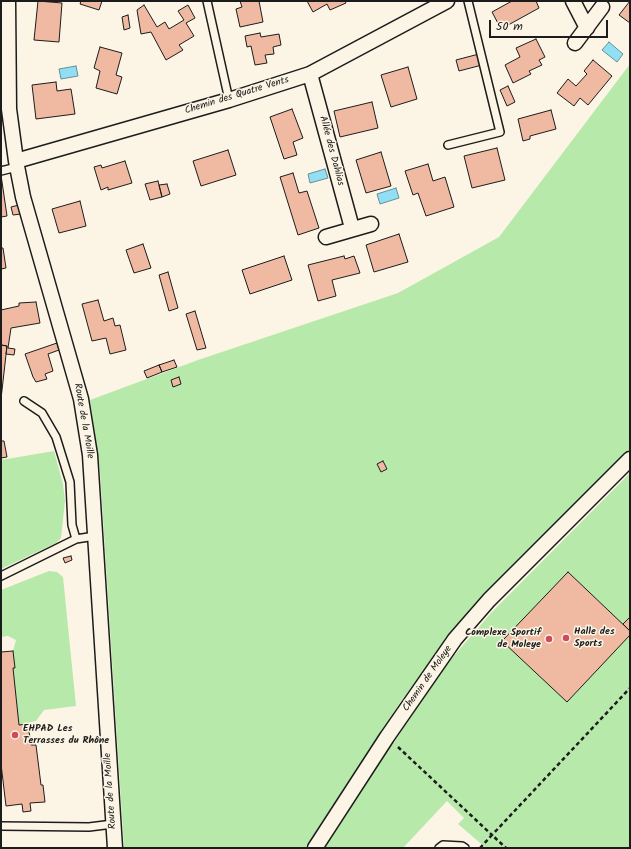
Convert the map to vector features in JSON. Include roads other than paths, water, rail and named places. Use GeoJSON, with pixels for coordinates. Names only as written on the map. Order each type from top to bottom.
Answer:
{"type":"FeatureCollection","features":[{"type":"Feature","properties":{"kind":"street","name":"Route de la Moille"},"geometry":{"type":"LineString","coordinates":[[8,1],[9,109],[16,164],[23,197],[81,399],[90,455],[114,848]]}},
{"type":"Feature","properties":{"kind":"street","name":"Chemin des Quatre Vents"},"geometry":{"type":"LineString","coordinates":[[16,164],[310,74],[447,1]]}},
{"type":"Feature","properties":{"kind":"street"},"geometry":{"type":"LineString","coordinates":[[573,1],[587,28]]}},
{"type":"Feature","properties":{"kind":"street"},"geometry":{"type":"LineString","coordinates":[[575,44],[602,7]]}},
{"type":"Feature","properties":{"kind":"street","name":"Allée des Dahlias"},"geometry":{"type":"LineString","coordinates":[[310,74],[352,228]]}},
{"type":"Feature","properties":{"kind":"street"},"geometry":{"type":"LineString","coordinates":[[326,237],[352,228],[371,224]]}},
{"type":"Feature","properties":{"kind":"street","name":"Chemin de Moleye"},"geometry":{"type":"LineString","coordinates":[[315,848],[387,737],[456,639],[476,615],[630,459]]}},
{"type":"Feature","properties":{"kind":"lane"},"geometry":{"type":"LineString","coordinates":[[207,1],[228,100]]}},
{"type":"Feature","properties":{"kind":"lane"},"geometry":{"type":"LineString","coordinates":[[448,145],[500,132],[468,1]]}},
{"type":"Feature","properties":{"kind":"lane"},"geometry":{"type":"LineString","coordinates":[[1,171],[16,164]]}},
{"type":"Feature","properties":{"kind":"lane"},"geometry":{"type":"LineString","coordinates":[[24,401],[42,413],[56,437],[70,482],[72,525],[76,539]]}},
{"type":"Feature","properties":{"kind":"lane"},"geometry":{"type":"LineString","coordinates":[[1,576],[76,539],[95,536]]}},
{"type":"Feature","properties":{"kind":"lane"},"geometry":{"type":"LineString","coordinates":[[1,826],[89,827],[113,824]]}},
{"type":"Feature","properties":{"kind":"lane"},"geometry":{"type":"LineString","coordinates":[[439,848],[443,845],[462,846],[465,848]]}},
{"type":"Feature","properties":{"kind":"water"},"geometry":{"type":"Polygon","coordinates":[[[609,42],[623,54],[617,62],[602,50],[609,42]]]}},
{"type":"Feature","properties":{"kind":"water"},"geometry":{"type":"Polygon","coordinates":[[[76,66],[78,76],[61,79],[59,69],[76,66]]]}},
{"type":"Feature","properties":{"kind":"water"},"geometry":{"type":"Polygon","coordinates":[[[325,169],[328,178],[310,183],[308,174],[325,169]]]}},
{"type":"Feature","properties":{"kind":"water"},"geometry":{"type":"Polygon","coordinates":[[[396,188],[399,198],[380,204],[377,194],[396,188]]]}},
{"type":"Feature","properties":{"kind":"place","name":"Halle des Sports"},"geometry":{"type":"Point","coordinates":[566,638]}},
{"type":"Feature","properties":{"kind":"place","name":"Complexe Sportif de Moleye"},"geometry":{"type":"Point","coordinates":[549,639]}},
{"type":"Feature","properties":{"kind":"place","name":"EHPAD Les Terrasses du Rhône"},"geometry":{"type":"Point","coordinates":[15,735]}}]}
